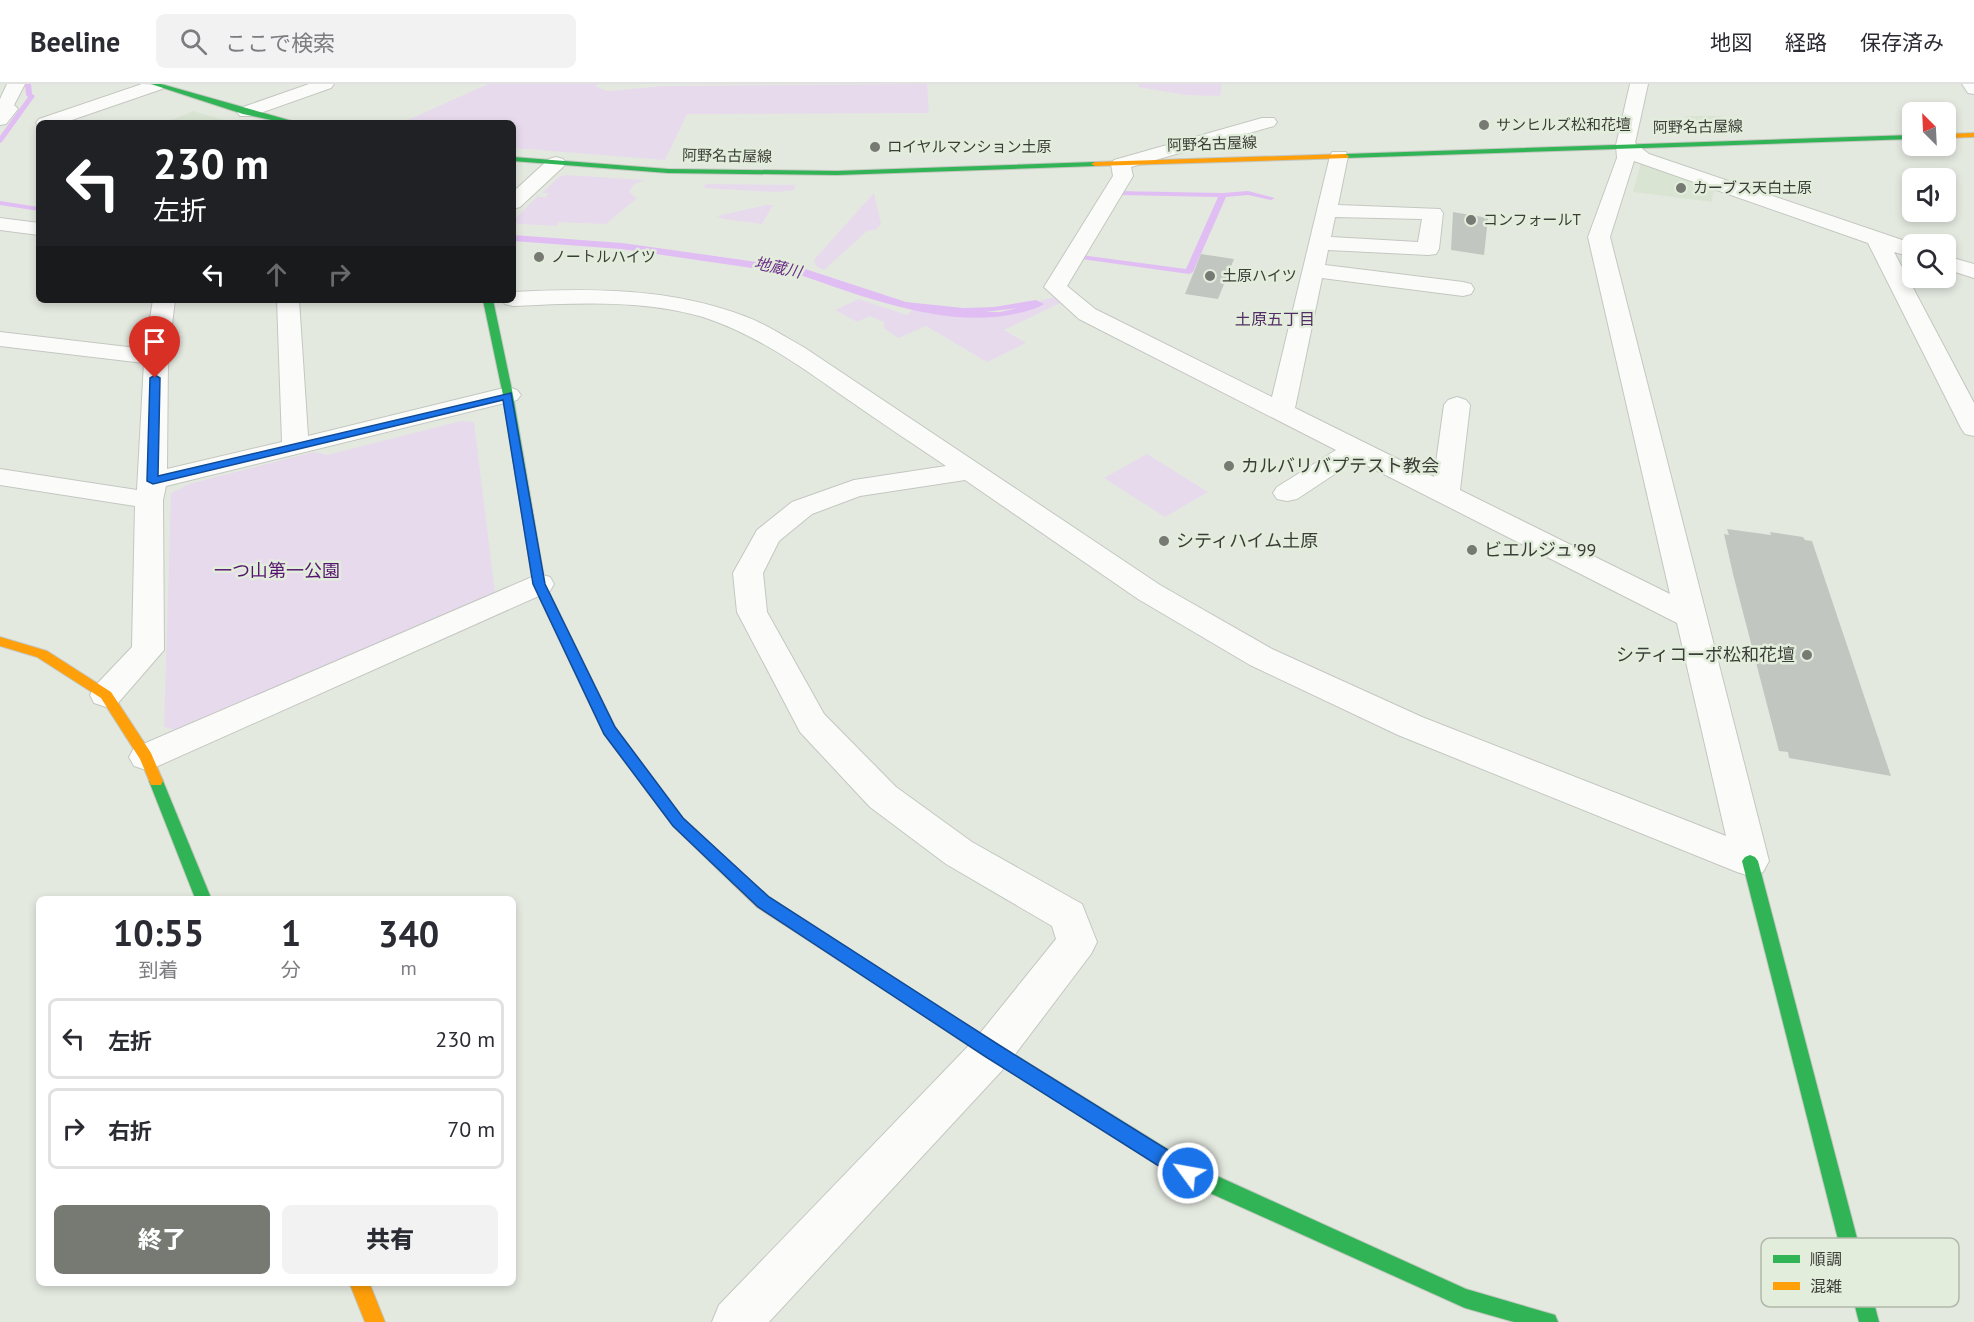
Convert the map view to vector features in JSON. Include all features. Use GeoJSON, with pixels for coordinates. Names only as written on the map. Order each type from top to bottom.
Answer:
{"type":"FeatureCollection","features":[{"type":"Feature","properties":{"kind":"main road"},"geometry":{"type":"LineString","coordinates":[[155,84],[246,112],[282,120]]}},
{"type":"Feature","properties":{"kind":"main road"},"geometry":{"type":"LineString","coordinates":[[1956,136],[1974,135]]}},
{"type":"Feature","properties":{"kind":"main road","name":"阿野名古屋線"},"geometry":{"type":"LineString","coordinates":[[516,159],[668,171],[766,173],[927,171],[1625,145],[1902,137]]}},
{"type":"Feature","properties":{"kind":"main road"},"geometry":{"type":"LineString","coordinates":[[489,303],[508,396],[539,584],[609,730],[678,822],[764,902],[993,1051],[1188,1173],[1465,1298],[1548,1322]]}},
{"type":"Feature","properties":{"kind":"main road"},"geometry":{"type":"LineString","coordinates":[[0,640],[42,654],[106,695],[146,757],[202,896]]}},
{"type":"Feature","properties":{"kind":"main road"},"geometry":{"type":"LineString","coordinates":[[1750,861],[1847,1238]]}},
{"type":"Feature","properties":{"kind":"main road"},"geometry":{"type":"LineString","coordinates":[[361,1286],[375,1322]]}},
{"type":"Feature","properties":{"kind":"main road"},"geometry":{"type":"LineString","coordinates":[[1865,1307],[1869,1322]]}},
{"type":"Feature","properties":{"kind":"street"},"geometry":{"type":"LineString","coordinates":[[0,120],[9,109],[5,106],[16,84]]}},
{"type":"Feature","properties":{"kind":"street"},"geometry":{"type":"LineString","coordinates":[[56,120],[155,84]]}},
{"type":"Feature","properties":{"kind":"street"},"geometry":{"type":"LineString","coordinates":[[246,112],[325,84]]}},
{"type":"Feature","properties":{"kind":"street"},"geometry":{"type":"LineString","coordinates":[[1639,84],[1625,145],[1626,158],[1599,237],[1750,861]]}},
{"type":"Feature","properties":{"kind":"street"},"geometry":{"type":"LineString","coordinates":[[1971,84],[1974,89]]}},
{"type":"Feature","properties":{"kind":"street"},"geometry":{"type":"LineString","coordinates":[[1268,122],[1121,164],[1123,177],[1055,287],[1087,314],[1691,617]]}},
{"type":"Feature","properties":{"kind":"street"},"geometry":{"type":"LineString","coordinates":[[1625,145],[1642,158],[1902,247]]}},
{"type":"Feature","properties":{"kind":"street"},"geometry":{"type":"LineString","coordinates":[[1281,412],[1339,156]]}},
{"type":"Feature","properties":{"kind":"street"},"geometry":{"type":"LineString","coordinates":[[516,200],[556,163]]}},
{"type":"Feature","properties":{"kind":"street"},"geometry":{"type":"LineString","coordinates":[[1320,243],[1428,249],[1433,213],[1327,211]]}},
{"type":"Feature","properties":{"kind":"street"},"geometry":{"type":"LineString","coordinates":[[0,224],[36,229]]}},
{"type":"Feature","properties":{"kind":"street"},"geometry":{"type":"LineString","coordinates":[[1877,239],[1974,428]]}},
{"type":"Feature","properties":{"kind":"street"},"geometry":{"type":"LineString","coordinates":[[1956,265],[1974,271]]}},
{"type":"Feature","properties":{"kind":"street"},"geometry":{"type":"LineString","coordinates":[[1313,270],[1463,290]]}},
{"type":"Feature","properties":{"kind":"street"},"geometry":{"type":"LineString","coordinates":[[516,299],[590,295],[642,299],[685,306],[736,321],[797,353],[1149,592],[1261,657],[1410,726],[1750,861]]}},
{"type":"Feature","properties":{"kind":"street"},"geometry":{"type":"LineString","coordinates":[[106,695],[148,650],[156,357],[164,303]]}},
{"type":"Feature","properties":{"kind":"street"},"geometry":{"type":"LineString","coordinates":[[288,303],[295,446]]}},
{"type":"Feature","properties":{"kind":"street"},"geometry":{"type":"LineString","coordinates":[[0,339],[156,357]]}},
{"type":"Feature","properties":{"kind":"street"},"geometry":{"type":"LineString","coordinates":[[0,477],[151,490],[295,446],[508,396]]}},
{"type":"Feature","properties":{"kind":"street"},"geometry":{"type":"LineString","coordinates":[[1446,494],[1457,405]]}},
{"type":"Feature","properties":{"kind":"street"},"geometry":{"type":"LineString","coordinates":[[1287,493],[1355,449]]}},
{"type":"Feature","properties":{"kind":"street"},"geometry":{"type":"LineString","coordinates":[[736,1322],[993,1051],[1077,942],[1068,916],[959,853],[884,797],[812,723],[752,612],[748,573],[767,536],[802,508],[854,488],[971,471]]}},
{"type":"Feature","properties":{"kind":"street"},"geometry":{"type":"LineString","coordinates":[[146,757],[539,584]]}},
{"type":"Feature","properties":{"kind":"shaded area"},"geometry":{"type":"Polygon","coordinates":[[[193,111],[224,120],[171,120],[193,111]]]}},
{"type":"Feature","properties":{"kind":"shaded area"},"geometry":{"type":"Polygon","coordinates":[[[1684,116],[1719,116],[1741,133],[1702,134],[1684,116]]]}},
{"type":"Feature","properties":{"kind":"shaded area"},"geometry":{"type":"Polygon","coordinates":[[[1641,162],[1719,189],[1713,193],[1712,202],[1633,192],[1641,162]]]}},
{"type":"Feature","properties":{"kind":"green space"},"geometry":{"type":"Polygon","coordinates":[[[488,84],[599,84],[595,86],[607,91],[665,86],[927,84],[929,113],[687,114],[665,160],[516,148],[516,120],[408,120],[488,84]]]}},
{"type":"Feature","properties":{"kind":"green space"},"geometry":{"type":"Polygon","coordinates":[[[1138,84],[1222,84],[1220,96],[1186,95],[1138,87],[1138,84]]]}},
{"type":"Feature","properties":{"kind":"green space"},"geometry":{"type":"Polygon","coordinates":[[[566,175],[645,180],[634,184],[629,192],[637,198],[606,224],[558,222],[557,226],[518,224],[516,218],[538,196],[545,198],[549,193],[542,193],[559,177],[566,175]]]}},
{"type":"Feature","properties":{"kind":"green space"},"geometry":{"type":"Polygon","coordinates":[[[706,184],[795,185],[794,190],[775,192],[703,188],[706,184]]]}},
{"type":"Feature","properties":{"kind":"green space"},"geometry":{"type":"Polygon","coordinates":[[[874,193],[881,224],[875,230],[867,231],[824,270],[816,266],[814,260],[874,193]]]}},
{"type":"Feature","properties":{"kind":"green space"},"geometry":{"type":"Polygon","coordinates":[[[773,205],[762,224],[723,219],[717,216],[773,205]]]}},
{"type":"Feature","properties":{"kind":"green space"},"geometry":{"type":"Polygon","coordinates":[[[1058,296],[1064,301],[1004,330],[1026,343],[987,362],[926,326],[898,338],[884,328],[884,322],[870,316],[857,322],[835,310],[859,299],[907,315],[915,307],[996,315],[1058,296]]]}},
{"type":"Feature","properties":{"kind":"green space","name":"一つ山第一公園"},"geometry":{"type":"Polygon","coordinates":[[[461,421],[474,422],[495,593],[176,730],[164,727],[171,493],[189,484],[314,452],[327,455],[461,421]]]}},
{"type":"Feature","properties":{"kind":"green space"},"geometry":{"type":"Polygon","coordinates":[[[1147,454],[1208,492],[1165,517],[1104,478],[1147,454]]]}},
{"type":"Feature","properties":{"kind":"building"},"geometry":{"type":"Polygon","coordinates":[[[1453,212],[1488,218],[1484,255],[1451,250],[1453,212]]]}},
{"type":"Feature","properties":{"kind":"building","name":"土原ハイツ"},"geometry":{"type":"Polygon","coordinates":[[[1201,254],[1234,259],[1218,299],[1185,294],[1201,254]]]}},
{"type":"Feature","properties":{"kind":"building","name":"シティコーポ松和花壇"},"geometry":{"type":"Polygon","coordinates":[[[1727,529],[1771,535],[1770,532],[1803,537],[1805,540],[1812,541],[1891,776],[1789,758],[1788,752],[1779,751],[1733,574],[1724,534],[1729,535],[1727,529]]]}},
{"type":"Feature","properties":{"kind":"waterway","name":"地蔵川"},"geometry":{"type":"LineString","coordinates":[[0,141],[32,96],[29,95],[28,84]]}},
{"type":"Feature","properties":{"kind":"waterway"},"geometry":{"type":"LineString","coordinates":[[1119,193],[1223,195]]}},
{"type":"Feature","properties":{"kind":"waterway","name":"地蔵川"},"geometry":{"type":"LineString","coordinates":[[1223,195],[1248,193],[1271,198]]}},
{"type":"Feature","properties":{"kind":"waterway","name":"地蔵川"},"geometry":{"type":"LineString","coordinates":[[1081,257],[1189,272],[1223,195]]}},
{"type":"Feature","properties":{"kind":"waterway","name":"地蔵川"},"geometry":{"type":"LineString","coordinates":[[0,203],[36,209]]}},
{"type":"Feature","properties":{"kind":"waterway","name":"地蔵川"},"geometry":{"type":"LineString","coordinates":[[516,237],[622,245],[786,268],[793,267],[905,304],[963,311],[994,309],[1036,302],[1040,304],[995,315],[943,312],[892,302],[793,270],[621,247],[516,239]]}},
{"type":"Feature","properties":{"kind":"traffic: fast"},"geometry":{"type":"LineString","coordinates":[[154,84],[246,112],[282,120]]}},
{"type":"Feature","properties":{"kind":"traffic: fast"},"geometry":{"type":"LineString","coordinates":[[1345,156],[1902,137]]}},
{"type":"Feature","properties":{"kind":"traffic: fast"},"geometry":{"type":"LineString","coordinates":[[516,159],[668,171],[837,173],[1095,164]]}},
{"type":"Feature","properties":{"kind":"traffic: fast"},"geometry":{"type":"LineString","coordinates":[[489,303],[508,395],[539,584],[609,730],[678,822],[739,880]]}},
{"type":"Feature","properties":{"kind":"traffic: fast"},"geometry":{"type":"LineString","coordinates":[[156,781],[202,896]]}},
{"type":"Feature","properties":{"kind":"traffic: fast"},"geometry":{"type":"LineString","coordinates":[[1750,861],[1847,1238]]}},
{"type":"Feature","properties":{"kind":"traffic: fast"},"geometry":{"type":"LineString","coordinates":[[939,1016],[1188,1173],[1465,1298],[1548,1322]]}},
{"type":"Feature","properties":{"kind":"traffic: fast"},"geometry":{"type":"LineString","coordinates":[[1865,1307],[1869,1322]]}},
{"type":"Feature","properties":{"kind":"traffic: slow"},"geometry":{"type":"LineString","coordinates":[[1956,136],[1974,135]]}},
{"type":"Feature","properties":{"kind":"traffic: slow"},"geometry":{"type":"LineString","coordinates":[[1095,164],[1345,156]]}},
{"type":"Feature","properties":{"kind":"traffic: slow"},"geometry":{"type":"LineString","coordinates":[[0,641],[42,654],[106,695],[146,757],[156,781]]}},
{"type":"Feature","properties":{"kind":"traffic: slow"},"geometry":{"type":"LineString","coordinates":[[739,880],[763,902],[939,1016]]}},
{"type":"Feature","properties":{"kind":"traffic: slow"},"geometry":{"type":"LineString","coordinates":[[361,1286],[375,1322]]}},
{"type":"Feature","properties":{"kind":"place","name":"サンヒルズ松和花壇"},"geometry":{"type":"Point","coordinates":[1484,125]}},
{"type":"Feature","properties":{"kind":"place","name":"ロイヤルマンション土原"},"geometry":{"type":"Point","coordinates":[875,147]}},
{"type":"Feature","properties":{"kind":"place","name":"カーブス天白土原"},"geometry":{"type":"Point","coordinates":[1681,188]}},
{"type":"Feature","properties":{"kind":"place","name":"コンフォールT"},"geometry":{"type":"Point","coordinates":[1471,220]}},
{"type":"Feature","properties":{"kind":"place","name":"ノートルハイツ"},"geometry":{"type":"Point","coordinates":[539,257]}},
{"type":"Feature","properties":{"kind":"place","name":"土原ハイツ"},"geometry":{"type":"Point","coordinates":[1210,276]}},
{"type":"Feature","properties":{"kind":"place","name":"カルバリバプテスト教会"},"geometry":{"type":"Point","coordinates":[1229,466]}},
{"type":"Feature","properties":{"kind":"place","name":"シティハイム土原"},"geometry":{"type":"Point","coordinates":[1164,541]}},
{"type":"Feature","properties":{"kind":"place","name":"ビエルジュ'99"},"geometry":{"type":"Point","coordinates":[1472,550]}},
{"type":"Feature","properties":{"kind":"place","name":"シティコーポ松和花壇"},"geometry":{"type":"Point","coordinates":[1807,655]}},
{"type":"Feature","properties":{"kind":"district","name":"土原五丁目"},"geometry":{"type":"Point","coordinates":[1275,319]}},
{"type":"Feature","properties":{"kind":"route"},"geometry":{"type":"LineString","coordinates":[[155,378],[153,481],[508,396],[539,584],[609,730],[678,822],[764,902],[993,1051],[1188,1173]]}}]}
